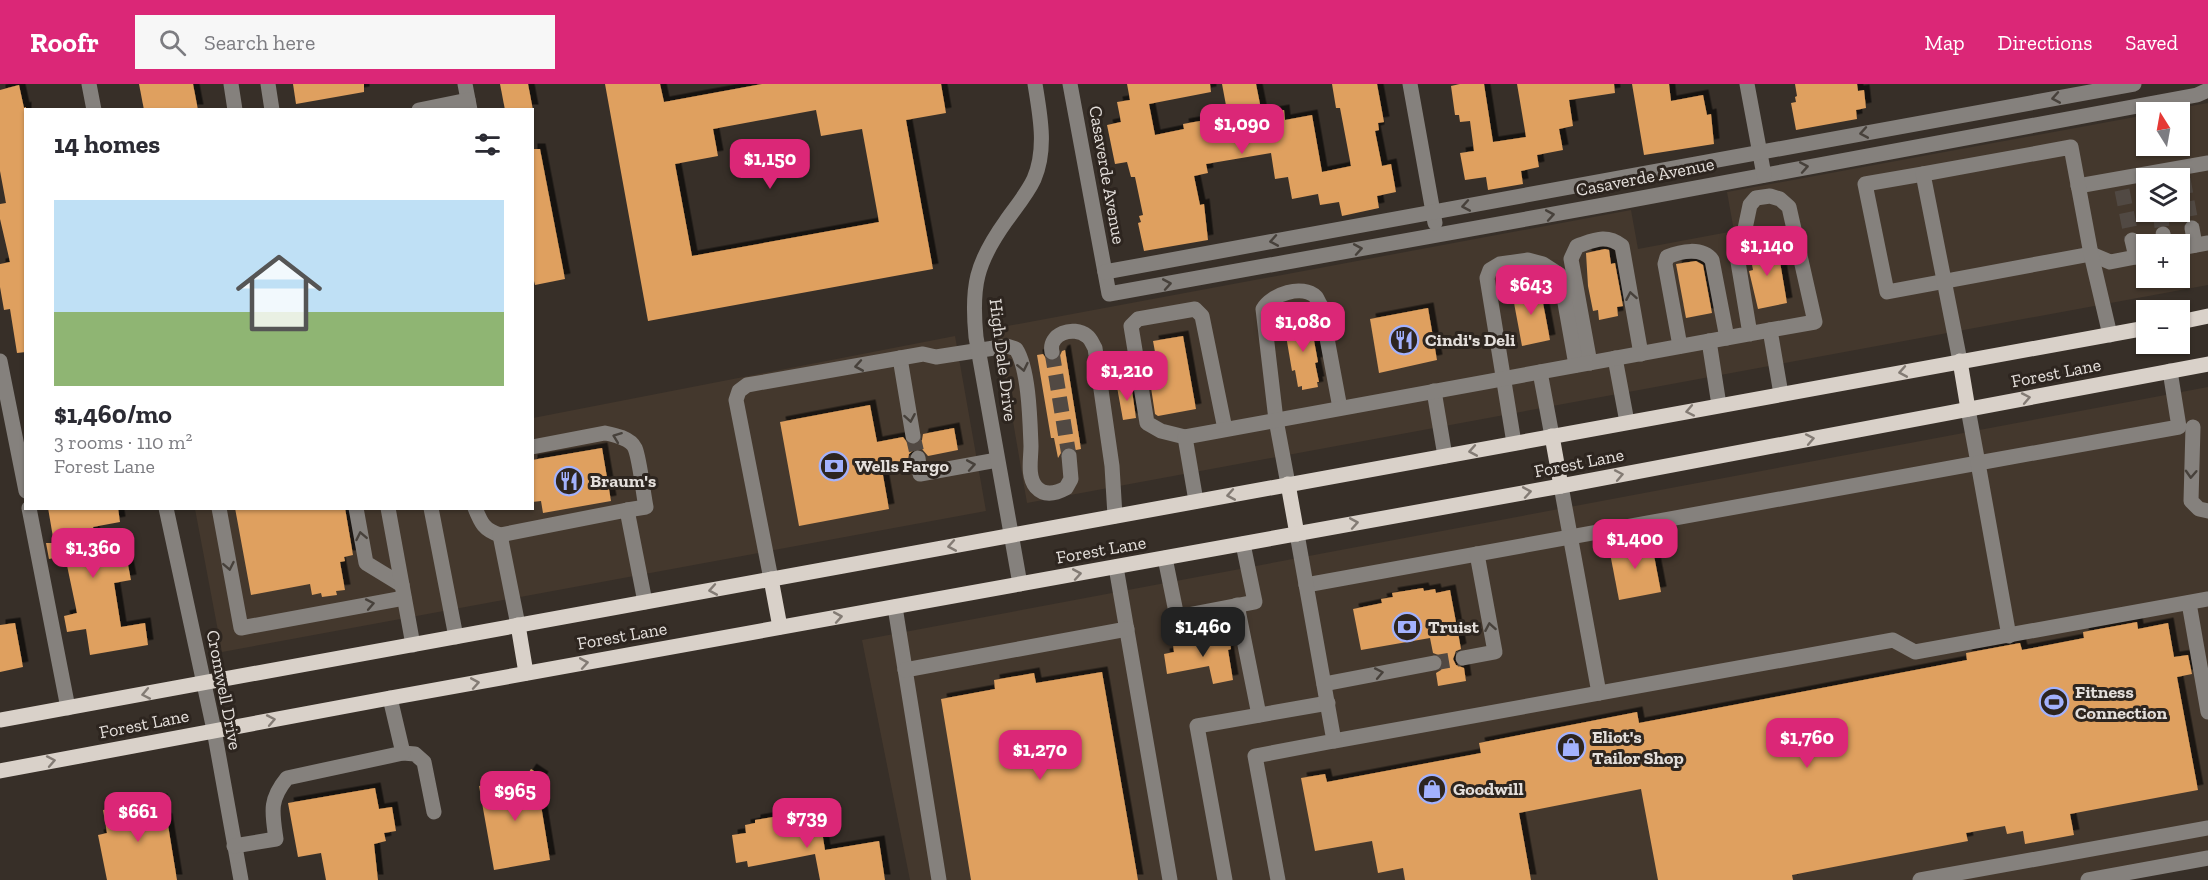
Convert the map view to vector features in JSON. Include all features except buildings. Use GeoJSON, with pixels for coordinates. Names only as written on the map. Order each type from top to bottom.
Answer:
{"type":"FeatureCollection","features":[{"type":"Feature","properties":{"kind":"main road"},"geometry":{"type":"LineString","coordinates":[[2190,320],[2208,316]]}},
{"type":"Feature","properties":{"kind":"main road","name":"Forest Lane"},"geometry":{"type":"LineString","coordinates":[[0,720],[2136,330]]}},
{"type":"Feature","properties":{"kind":"main road"},"geometry":{"type":"LineString","coordinates":[[1960,362],[1968,409]]}},
{"type":"Feature","properties":{"kind":"main road","name":"Forest Lane"},"geometry":{"type":"LineString","coordinates":[[0,771],[526,673],[1561,486],[2208,364]]}},
{"type":"Feature","properties":{"kind":"main road"},"geometry":{"type":"LineString","coordinates":[[1552,436],[1561,486]]}},
{"type":"Feature","properties":{"kind":"main road"},"geometry":{"type":"LineString","coordinates":[[1288,484],[1297,534]]}},
{"type":"Feature","properties":{"kind":"main road"},"geometry":{"type":"LineString","coordinates":[[771,579],[780,627]]}},
{"type":"Feature","properties":{"kind":"main road"},"geometry":{"type":"LineString","coordinates":[[518,626],[526,673]]}},
{"type":"Feature","properties":{"kind":"street"},"geometry":{"type":"LineString","coordinates":[[89,84],[94,108]]}},
{"type":"Feature","properties":{"kind":"street"},"geometry":{"type":"LineString","coordinates":[[231,84],[236,108]]}},
{"type":"Feature","properties":{"kind":"street"},"geometry":{"type":"LineString","coordinates":[[268,84],[272,108]]}},
{"type":"Feature","properties":{"kind":"street"},"geometry":{"type":"LineString","coordinates":[[439,108],[469,105],[465,84]]}},
{"type":"Feature","properties":{"kind":"street","name":"High Dale Drive"},"geometry":{"type":"LineString","coordinates":[[1020,584],[978,350],[973,304],[975,279],[990,242],[1034,179],[1040,151],[1041,121],[1035,84]]}},
{"type":"Feature","properties":{"kind":"street","name":"Casaverde Avenue"},"geometry":{"type":"LineString","coordinates":[[1071,84],[1109,294],[2197,95],[2207,88]]}},
{"type":"Feature","properties":{"kind":"street"},"geometry":{"type":"LineString","coordinates":[[1410,84],[1437,234]]}},
{"type":"Feature","properties":{"kind":"street"},"geometry":{"type":"LineString","coordinates":[[1747,84],[1764,175]]}},
{"type":"Feature","properties":{"kind":"street","name":"Casaverde Avenue"},"geometry":{"type":"LineString","coordinates":[[1105,272],[2134,84]]}},
{"type":"Feature","properties":{"kind":"street"},"geometry":{"type":"LineString","coordinates":[[2110,335],[2091,254],[2070,147],[1865,183],[1887,292],[2091,254],[2110,262],[2136,257]]}},
{"type":"Feature","properties":{"kind":"street"},"geometry":{"type":"LineString","coordinates":[[2190,170],[2208,163]]}},
{"type":"Feature","properties":{"kind":"street"},"geometry":{"type":"LineString","coordinates":[[1923,174],[1960,362]]}},
{"type":"Feature","properties":{"kind":"street"},"geometry":{"type":"LineString","coordinates":[[2078,186],[2121,184],[2136,180]]}},
{"type":"Feature","properties":{"kind":"street"},"geometry":{"type":"LineString","coordinates":[[1225,429],[1202,316],[1195,309],[1138,319],[1131,326],[1147,423],[1161,431],[1185,437],[1815,322],[1789,207],[1780,199],[1770,196],[1756,198],[1749,205],[1739,249],[1738,262],[1749,334]]}},
{"type":"Feature","properties":{"kind":"street"},"geometry":{"type":"LineString","coordinates":[[2192,228],[2202,244]]}},
{"type":"Feature","properties":{"kind":"street"},"geometry":{"type":"LineString","coordinates":[[1583,364],[1571,259],[1577,246],[1599,239],[1613,240],[1622,246],[1641,354]]}},
{"type":"Feature","properties":{"kind":"street"},"geometry":{"type":"LineString","coordinates":[[2132,240],[2136,247]]}},
{"type":"Feature","properties":{"kind":"street"},"geometry":{"type":"LineString","coordinates":[[1680,346],[1665,264],[1667,257],[1672,255],[1699,251],[1707,253],[1712,260],[1727,338]]}},
{"type":"Feature","properties":{"kind":"street"},"geometry":{"type":"LineString","coordinates":[[1514,443],[1487,278],[1490,270],[1500,264],[1528,260],[1543,264],[1560,274],[1583,364]]}},
{"type":"Feature","properties":{"kind":"street"},"geometry":{"type":"LineString","coordinates":[[1288,484],[1276,420],[1263,309],[1268,301],[1280,294],[1304,291],[1315,296],[1321,306],[1340,408]]}},
{"type":"Feature","properties":{"kind":"street"},"geometry":{"type":"LineString","coordinates":[[1770,330],[1781,394]]}},
{"type":"Feature","properties":{"kind":"street"},"geometry":{"type":"LineString","coordinates":[[1052,352],[1051,345],[1054,338],[1073,332],[1083,333],[1090,337],[1095,348],[1112,466],[1115,516]]}},
{"type":"Feature","properties":{"kind":"street"},"geometry":{"type":"LineString","coordinates":[[1709,341],[1719,405]]}},
{"type":"Feature","properties":{"kind":"street"},"geometry":{"type":"LineString","coordinates":[[771,579],[736,400],[740,391],[747,385],[923,354],[936,357],[1007,346],[1016,349],[1024,367],[1031,446],[1031,476],[1035,486],[1049,494],[1066,488],[1071,479],[1069,456]]}},
{"type":"Feature","properties":{"kind":"street"},"geometry":{"type":"LineString","coordinates":[[900,358],[913,436]]}},
{"type":"Feature","properties":{"kind":"street"},"geometry":{"type":"LineString","coordinates":[[1615,358],[1627,422]]}},
{"type":"Feature","properties":{"kind":"street"},"geometry":{"type":"LineString","coordinates":[[0,361],[24,481]]}},
{"type":"Feature","properties":{"kind":"street"},"geometry":{"type":"LineString","coordinates":[[1540,372],[1552,436]]}},
{"type":"Feature","properties":{"kind":"street"},"geometry":{"type":"LineString","coordinates":[[2169,372],[2194,427],[2191,501],[2199,509],[2208,511]]}},
{"type":"Feature","properties":{"kind":"street"},"geometry":{"type":"LineString","coordinates":[[1434,391],[1445,456]]}},
{"type":"Feature","properties":{"kind":"street"},"geometry":{"type":"LineString","coordinates":[[1968,409],[2009,636]]}},
{"type":"Feature","properties":{"kind":"street"},"geometry":{"type":"LineString","coordinates":[[1306,585],[1978,463],[2194,427]]}},
{"type":"Feature","properties":{"kind":"street"},"geometry":{"type":"LineString","coordinates":[[476,510],[482,524],[489,532],[501,535],[646,507],[634,447],[626,440],[605,433],[534,447]]}},
{"type":"Feature","properties":{"kind":"street"},"geometry":{"type":"LineString","coordinates":[[1185,437],[1196,501]]}},
{"type":"Feature","properties":{"kind":"street"},"geometry":{"type":"LineString","coordinates":[[918,458],[920,474],[997,460]]}},
{"type":"Feature","properties":{"kind":"street"},"geometry":{"type":"LineString","coordinates":[[1561,486],[1599,693]]}},
{"type":"Feature","properties":{"kind":"street"},"geometry":{"type":"LineString","coordinates":[[29,510],[68,708]]}},
{"type":"Feature","properties":{"kind":"street","name":"Cromwell Drive"},"geometry":{"type":"LineString","coordinates":[[166,510],[214,730],[241,880]]}},
{"type":"Feature","properties":{"kind":"street"},"geometry":{"type":"LineString","coordinates":[[219,510],[241,628],[403,591]]}},
{"type":"Feature","properties":{"kind":"street"},"geometry":{"type":"LineString","coordinates":[[356,510],[366,562],[403,591]]}},
{"type":"Feature","properties":{"kind":"street"},"geometry":{"type":"LineString","coordinates":[[388,510],[413,645]]}},
{"type":"Feature","properties":{"kind":"street"},"geometry":{"type":"LineString","coordinates":[[431,510],[456,637]]}},
{"type":"Feature","properties":{"kind":"street"},"geometry":{"type":"LineString","coordinates":[[627,510],[645,602]]}},
{"type":"Feature","properties":{"kind":"street"},"geometry":{"type":"LineString","coordinates":[[1297,534],[1334,741]]}},
{"type":"Feature","properties":{"kind":"street"},"geometry":{"type":"LineString","coordinates":[[501,535],[518,626]]}},
{"type":"Feature","properties":{"kind":"street"},"geometry":{"type":"LineString","coordinates":[[1165,558],[1177,617],[1255,602],[1243,544]]}},
{"type":"Feature","properties":{"kind":"street"},"geometry":{"type":"LineString","coordinates":[[1462,658],[1495,652],[1477,554]]}},
{"type":"Feature","properties":{"kind":"street"},"geometry":{"type":"LineString","coordinates":[[1116,567],[1170,880]]}},
{"type":"Feature","properties":{"kind":"street"},"geometry":{"type":"LineString","coordinates":[[1278,880],[1255,756],[1893,640],[1915,652],[2208,599]]}},
{"type":"Feature","properties":{"kind":"street"},"geometry":{"type":"LineString","coordinates":[[2189,603],[2204,664],[2208,712]]}},
{"type":"Feature","properties":{"kind":"street"},"geometry":{"type":"LineString","coordinates":[[1237,605],[1258,715]]}},
{"type":"Feature","properties":{"kind":"street"},"geometry":{"type":"LineString","coordinates":[[895,607],[939,880]]}},
{"type":"Feature","properties":{"kind":"street"},"geometry":{"type":"LineString","coordinates":[[905,670],[1127,629]]}},
{"type":"Feature","properties":{"kind":"street"},"geometry":{"type":"LineString","coordinates":[[1324,684],[1434,663]]}},
{"type":"Feature","properties":{"kind":"street"},"geometry":{"type":"LineString","coordinates":[[390,698],[403,753]]}},
{"type":"Feature","properties":{"kind":"street"},"geometry":{"type":"LineString","coordinates":[[1224,880],[1197,726],[1328,703]]}},
{"type":"Feature","properties":{"kind":"street"},"geometry":{"type":"LineString","coordinates":[[234,846],[276,839],[272,809],[276,791],[287,778],[403,753],[415,754],[424,762],[434,812]]}},
{"type":"Feature","properties":{"kind":"street"},"geometry":{"type":"LineString","coordinates":[[1920,880],[2208,828]]}},
{"type":"Feature","properties":{"kind":"street"},"geometry":{"type":"LineString","coordinates":[[2088,880],[2208,858]]}},
{"type":"Feature","properties":{"kind":"shaded area"},"geometry":{"type":"Polygon","coordinates":[[[2208,103],[2208,285],[1027,503],[997,328],[1631,210],[1638,249],[1734,231],[1727,192],[2136,117],[2136,156],[2190,156],[2190,106],[2208,103]]]}},
{"type":"Feature","properties":{"kind":"shaded area"},"geometry":{"type":"Polygon","coordinates":[[[955,336],[986,511],[222,652],[195,510],[534,510],[534,418],[955,336]]]}},
{"type":"Feature","properties":{"kind":"shaded area"},"geometry":{"type":"Polygon","coordinates":[[[2208,387],[2208,858],[2087,880],[910,880],[862,640],[2208,387]]]}},
{"type":"Feature","properties":{"kind":"tunnel"},"geometry":{"type":"LineString","coordinates":[[2122,190],[2132,240]]}},
{"type":"Feature","properties":{"kind":"tunnel"},"geometry":{"type":"LineString","coordinates":[[2190,217],[2192,228]]}},
{"type":"Feature","properties":{"kind":"tunnel"},"geometry":{"type":"LineString","coordinates":[[2161,222],[2163,234]]}},
{"type":"Feature","properties":{"kind":"tunnel"},"geometry":{"type":"LineString","coordinates":[[1052,352],[1069,456]]}},
{"type":"Feature","properties":{"kind":"tunnel"},"geometry":{"type":"LineString","coordinates":[[913,436],[918,458]]}},
{"type":"Feature","properties":{"kind":"tunnel"},"geometry":{"type":"LineString","coordinates":[[1434,663],[1463,658]]}},
{"type":"Feature","properties":{"kind":"place","name":"Cindi's Deli"},"geometry":{"type":"Point","coordinates":[1404,340]}},
{"type":"Feature","properties":{"kind":"place","name":"Wells Fargo"},"geometry":{"type":"Point","coordinates":[834,466]}},
{"type":"Feature","properties":{"kind":"place","name":"Braum's"},"geometry":{"type":"Point","coordinates":[569,481]}},
{"type":"Feature","properties":{"kind":"place","name":"Truist"},"geometry":{"type":"Point","coordinates":[1407,627]}},
{"type":"Feature","properties":{"kind":"place","name":"Fitness Connection"},"geometry":{"type":"Point","coordinates":[2054,702]}},
{"type":"Feature","properties":{"kind":"place","name":"Eliot's Tailor Shop"},"geometry":{"type":"Point","coordinates":[1571,747]}},
{"type":"Feature","properties":{"kind":"place","name":"Goodwill"},"geometry":{"type":"Point","coordinates":[1432,789]}}]}
